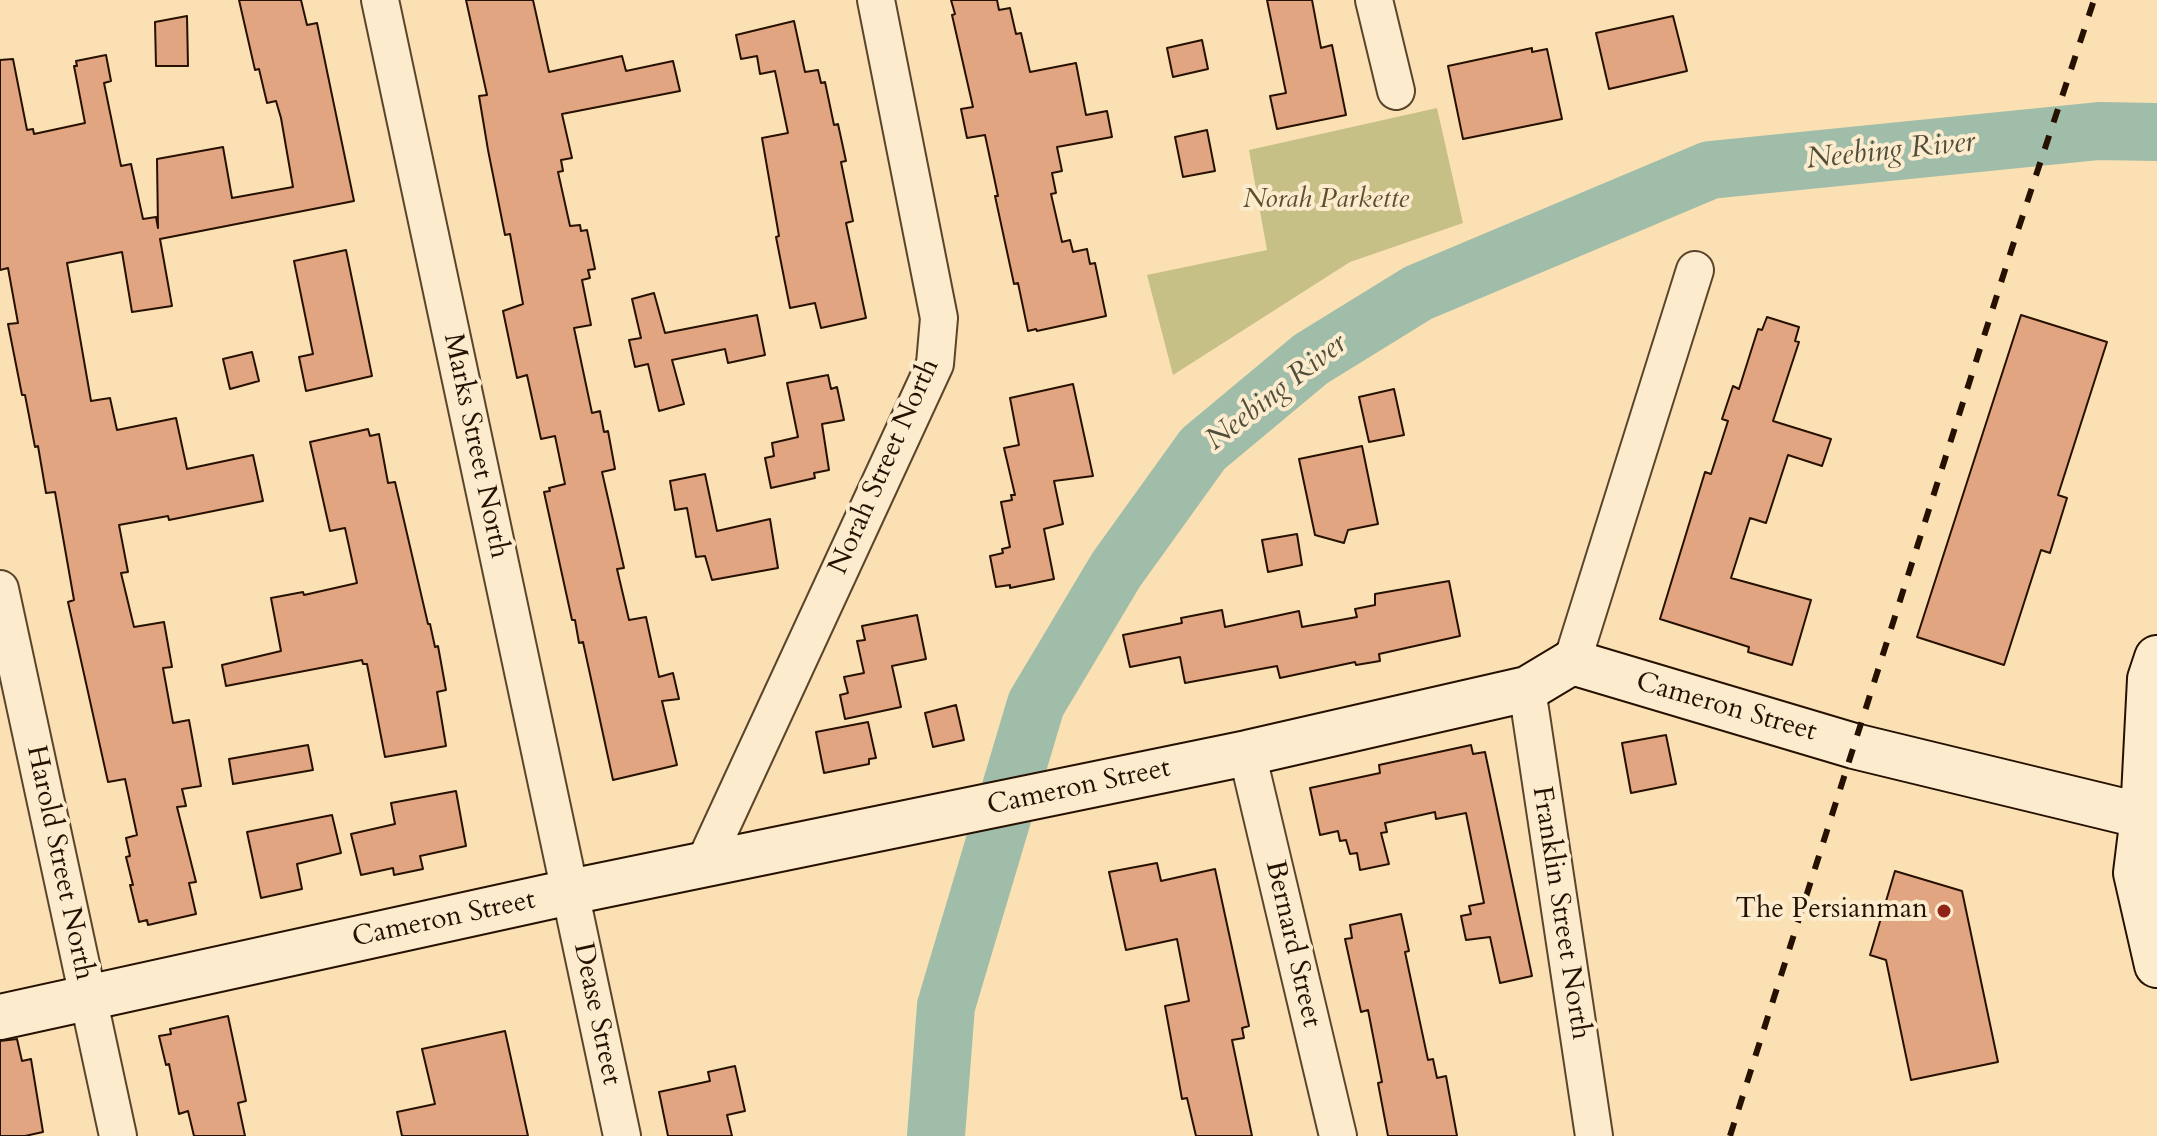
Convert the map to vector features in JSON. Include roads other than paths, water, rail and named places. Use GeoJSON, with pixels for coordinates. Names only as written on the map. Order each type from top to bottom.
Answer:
{"type":"FeatureCollection","features":[{"type":"Feature","properties":{"kind":"street","name":"Marks Street North"},"geometry":{"type":"LineString","coordinates":[[380,0],[570,892]]}},
{"type":"Feature","properties":{"kind":"street","name":"Norah Street North"},"geometry":{"type":"LineString","coordinates":[[704,864],[935,364],[939,318],[876,0]]}},
{"type":"Feature","properties":{"kind":"street"},"geometry":{"type":"LineString","coordinates":[[1374,0],[1396,91]]}},
{"type":"Feature","properties":{"kind":"street"},"geometry":{"type":"LineString","coordinates":[[1572,662],[1695,270]]}},
{"type":"Feature","properties":{"kind":"street","name":"Harold Street North"},"geometry":{"type":"LineString","coordinates":[[0,589],[118,1136]]}},
{"type":"Feature","properties":{"kind":"street"},"geometry":{"type":"LineString","coordinates":[[2157,658],[2150,679],[2150,822],[2136,873],[2157,965]]}},
{"type":"Feature","properties":{"kind":"street","name":"Cameron Street"},"geometry":{"type":"LineString","coordinates":[[0,1017],[570,892],[1247,753],[1527,689],[1572,662],[1854,746],[2150,822]]}},
{"type":"Feature","properties":{"kind":"street","name":"Franklin Street North"},"geometry":{"type":"LineString","coordinates":[[1527,689],[1594,1136]]}},
{"type":"Feature","properties":{"kind":"street","name":"Bernard Street"},"geometry":{"type":"LineString","coordinates":[[1247,753],[1338,1136]]}},
{"type":"Feature","properties":{"kind":"street","name":"Dease Street"},"geometry":{"type":"LineString","coordinates":[[570,892],[622,1136]]}},
{"type":"Feature","properties":{"kind":"waterway","name":"Neebing River"},"geometry":{"type":"LineString","coordinates":[[936,1136],[946,1006],[1036,704],[1116,570],[1203,449],[1311,359],[1418,293],[1710,170],[2099,131],[2157,132]]}},
{"type":"Feature","properties":{"kind":"railway"},"geometry":{"type":"LineString","coordinates":[[1730,1136],[2012,248],[2094,0]]}},
{"type":"Feature","properties":{"kind":"place","name":"The Persianman"},"geometry":{"type":"Point","coordinates":[1944,911]}},
{"type":"Feature","properties":{"kind":"park label","name":"Norah Parkette"},"geometry":{"type":"Point","coordinates":[1326,201]}}]}
